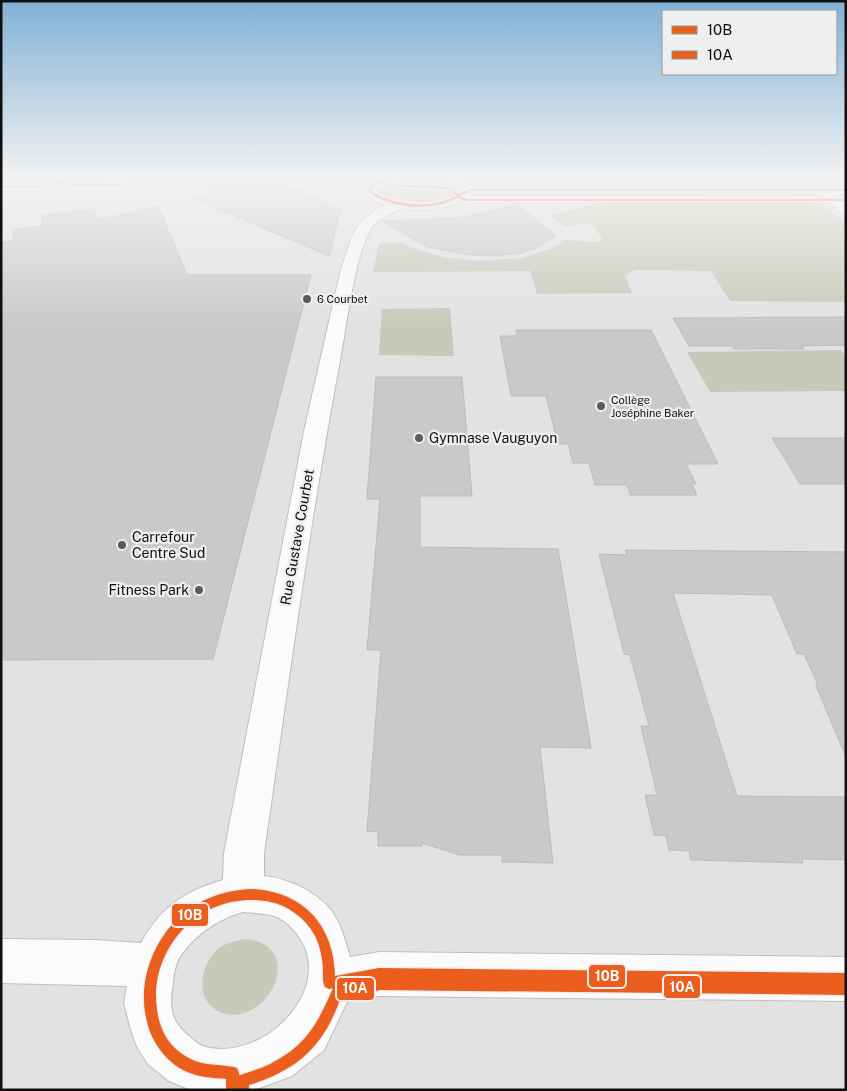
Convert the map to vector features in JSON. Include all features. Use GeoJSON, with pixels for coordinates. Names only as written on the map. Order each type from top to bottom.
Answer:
{"type":"FeatureCollection","features":[{"type":"Feature","properties":{"kind":"street","name":"Rue Gustave Courbet"},"geometry":{"type":"LineString","coordinates":[[243,893],[244,853],[315,431],[349,269],[365,226]]}},
{"type":"Feature","properties":{"kind":"street"},"geometry":{"type":"LineString","coordinates":[[243,893],[276,896],[305,911],[322,932],[330,964],[329,984],[324,1002],[307,1033],[275,1059],[233,1081],[186,1064],[165,1048],[154,1030],[148,1003],[153,966],[167,938],[186,918],[216,900],[243,893]]}},
{"type":"Feature","properties":{"kind":"street"},"geometry":{"type":"LineString","coordinates":[[1,961],[96,962],[153,966]]}},
{"type":"Feature","properties":{"kind":"street"},"geometry":{"type":"LineString","coordinates":[[329,984],[379,974],[846,979]]}},
{"type":"Feature","properties":{"kind":"green space"},"geometry":{"type":"Polygon","coordinates":[[[593,226],[846,226],[846,302],[730,301],[711,271],[635,270],[625,276],[632,293],[537,294],[530,271],[373,272],[379,243],[404,243],[406,246],[443,257],[477,261],[523,258],[554,247],[564,240],[600,242],[602,238],[593,226]]]}},
{"type":"Feature","properties":{"kind":"green space"},"geometry":{"type":"Polygon","coordinates":[[[450,308],[454,356],[379,355],[382,309],[450,308]]]}},
{"type":"Feature","properties":{"kind":"green space"},"geometry":{"type":"Polygon","coordinates":[[[841,350],[846,356],[846,391],[710,392],[687,352],[841,350]]]}},
{"type":"Feature","properties":{"kind":"green space"},"geometry":{"type":"Polygon","coordinates":[[[244,939],[264,944],[275,956],[278,970],[274,986],[264,1000],[251,1010],[235,1015],[218,1011],[205,998],[202,980],[204,971],[213,954],[219,948],[228,943],[244,939]]]}},
{"type":"Feature","properties":{"kind":"building","name":"Carrefour Centre Sud"},"geometry":{"type":"Polygon","coordinates":[[[43,226],[166,226],[187,275],[311,275],[213,659],[1,660],[1,242],[14,241],[13,229],[43,226]]]}},
{"type":"Feature","properties":{"kind":"building"},"geometry":{"type":"Polygon","coordinates":[[[258,226],[337,226],[329,256],[258,226]]]}},
{"type":"Feature","properties":{"kind":"building"},"geometry":{"type":"Polygon","coordinates":[[[391,226],[544,226],[556,236],[536,248],[521,253],[496,256],[469,255],[427,247],[391,226]]]}},
{"type":"Feature","properties":{"kind":"building"},"geometry":{"type":"Polygon","coordinates":[[[846,317],[846,345],[801,346],[804,349],[734,349],[732,346],[689,346],[673,318],[846,317]]]}},
{"type":"Feature","properties":{"kind":"building"},"geometry":{"type":"Polygon","coordinates":[[[516,330],[651,330],[718,464],[686,464],[696,484],[692,484],[697,495],[630,495],[627,485],[595,485],[589,463],[573,463],[568,444],[558,444],[546,396],[511,396],[500,336],[517,336],[516,330]]]}},
{"type":"Feature","properties":{"kind":"building"},"geometry":{"type":"Polygon","coordinates":[[[376,377],[462,377],[472,496],[420,496],[420,547],[558,549],[591,748],[540,747],[553,863],[502,862],[502,855],[459,855],[422,843],[422,846],[378,846],[378,832],[367,831],[381,650],[367,650],[380,499],[367,499],[376,377]]]}},
{"type":"Feature","properties":{"kind":"building"},"geometry":{"type":"Polygon","coordinates":[[[772,438],[846,438],[846,484],[800,484],[772,438]]]}},
{"type":"Feature","properties":{"kind":"building"},"geometry":{"type":"Polygon","coordinates":[[[625,550],[846,552],[846,757],[804,654],[797,654],[772,595],[673,593],[737,796],[846,797],[846,860],[802,859],[803,863],[691,860],[689,851],[669,850],[666,836],[654,835],[645,795],[657,795],[641,726],[649,726],[630,655],[624,654],[599,554],[627,555],[625,550]]]}},
{"type":"Feature","properties":{"kind":"transit line","name":"10B"},"geometry":{"type":"LineString","coordinates":[[233,1090],[232,1073],[198,1069],[187,1065],[170,1053],[159,1038],[152,1020],[149,1001],[156,961],[164,943],[176,928],[204,906],[221,899],[239,895],[260,895],[280,899],[303,912],[311,920],[322,938],[328,959],[329,983],[379,974],[846,979]]}},
{"type":"Feature","properties":{"kind":"transit line","name":"10A"},"geometry":{"type":"LineString","coordinates":[[243,1089],[242,1081],[275,1068],[290,1060],[302,1050],[323,1025],[337,992],[380,984],[846,989]]}},
{"type":"Feature","properties":{"kind":"place","name":"6 Courbet"},"geometry":{"type":"Point","coordinates":[307,299]}},
{"type":"Feature","properties":{"kind":"place","name":"Collège Joséphine Baker"},"geometry":{"type":"Point","coordinates":[601,406]}},
{"type":"Feature","properties":{"kind":"place","name":"Gymnase Vauguyon"},"geometry":{"type":"Point","coordinates":[419,438]}},
{"type":"Feature","properties":{"kind":"place","name":"Carrefour Centre Sud"},"geometry":{"type":"Point","coordinates":[122,545]}},
{"type":"Feature","properties":{"kind":"place","name":"Fitness Park"},"geometry":{"type":"Point","coordinates":[199,590]}}]}
